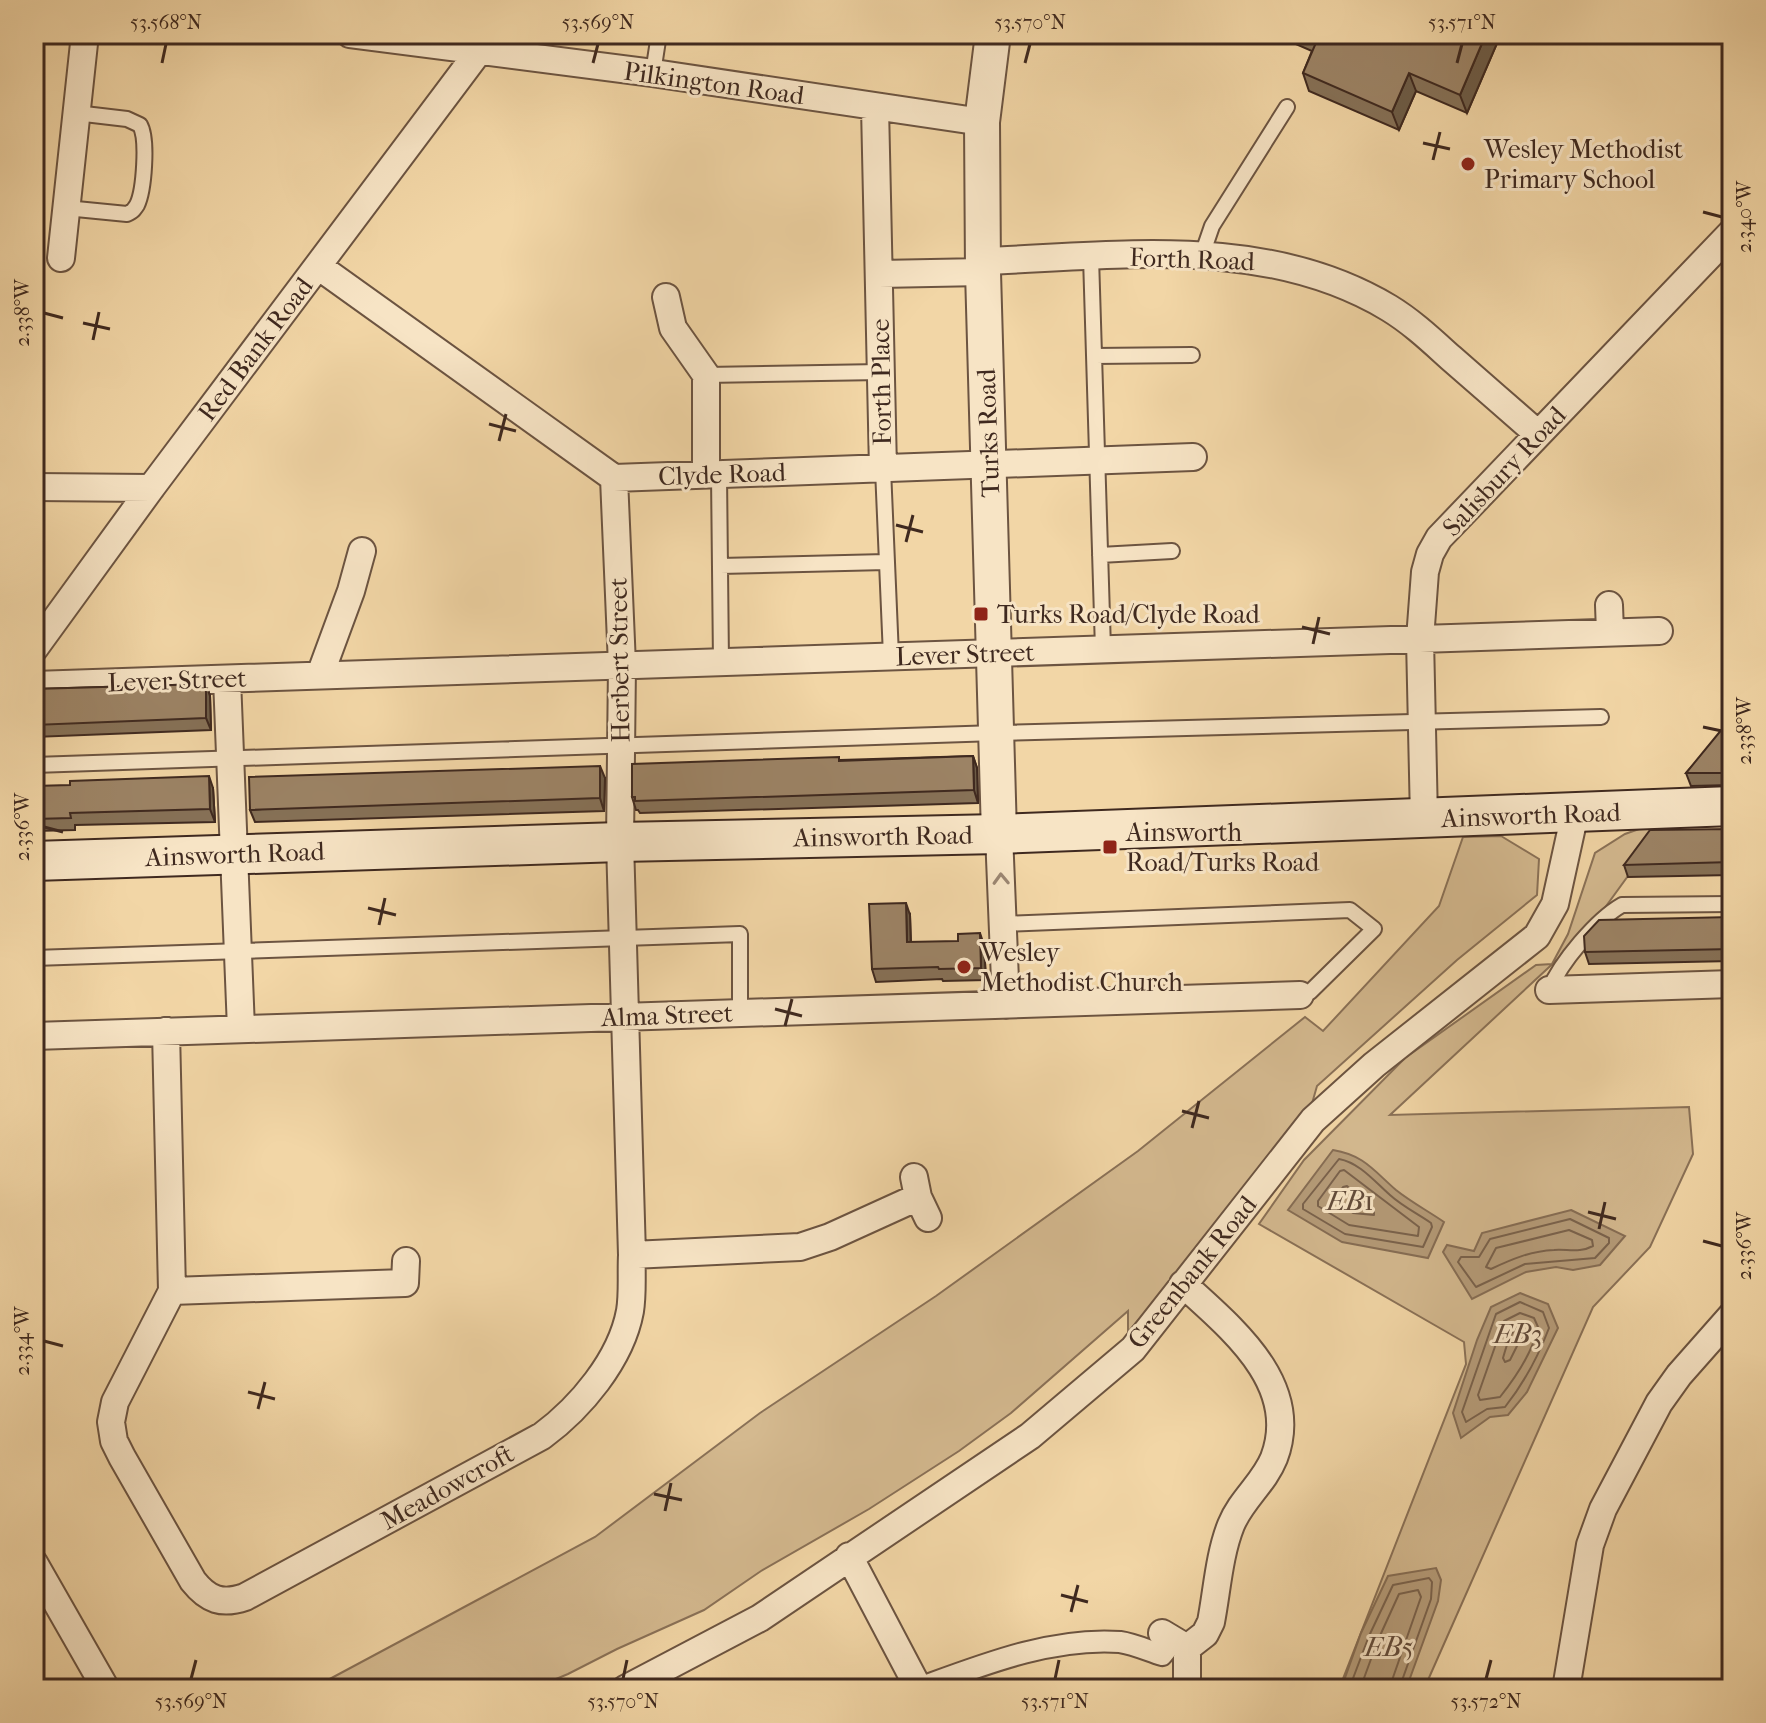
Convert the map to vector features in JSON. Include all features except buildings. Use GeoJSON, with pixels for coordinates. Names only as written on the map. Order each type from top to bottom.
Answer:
{"type":"FeatureCollection","features":[{"type":"Feature","properties":{"kind":"main road","name":"Ainsworth Road"},"geometry":{"type":"LineString","coordinates":[[34,861],[620,842],[999,834],[1732,806]]}},
{"type":"Feature","properties":{"kind":"street"},"geometry":{"type":"LineString","coordinates":[[61,258],[85,34]]}},
{"type":"Feature","properties":{"kind":"street","name":"Pilkington Road"},"geometry":{"type":"LineString","coordinates":[[350,34],[653,73],[982,122]]}},
{"type":"Feature","properties":{"kind":"street","name":"Turks Road"},"geometry":{"type":"LineString","coordinates":[[993,34],[982,122],[983,267],[999,834]]}},
{"type":"Feature","properties":{"kind":"street","name":"Red Bank Road"},"geometry":{"type":"LineString","coordinates":[[34,649],[479,51]]}},
{"type":"Feature","properties":{"kind":"street","name":"Forth Place"},"geometry":{"type":"LineString","coordinates":[[875,107],[883,469]]}},
{"type":"Feature","properties":{"kind":"street","name":"Salisbury Road"},"geometry":{"type":"LineString","coordinates":[[1424,819],[1420,639],[1425,572],[1430,554],[1439,538],[1732,232]]}},
{"type":"Feature","properties":{"kind":"street","name":"Forth Road"},"geometry":{"type":"LineString","coordinates":[[879,274],[1091,257],[1202,255],[1280,265],[1358,291],[1414,325],[1538,434]]}},
{"type":"Feature","properties":{"kind":"street"},"geometry":{"type":"LineString","coordinates":[[318,266],[614,478]]}},
{"type":"Feature","properties":{"kind":"street"},"geometry":{"type":"LineString","coordinates":[[666,297],[673,328],[706,375],[713,475]]}},
{"type":"Feature","properties":{"kind":"street","name":"Clyde Road"},"geometry":{"type":"LineString","coordinates":[[614,478],[1193,457]]}},
{"type":"Feature","properties":{"kind":"street","name":"Herbert Street"},"geometry":{"type":"LineString","coordinates":[[614,478],[622,665],[620,842],[625,1017]]}},
{"type":"Feature","properties":{"kind":"street"},"geometry":{"type":"LineString","coordinates":[[34,487],[151,488]]}},
{"type":"Feature","properties":{"kind":"street"},"geometry":{"type":"LineString","coordinates":[[320,675],[351,591],[362,551]]}},
{"type":"Feature","properties":{"kind":"street"},"geometry":{"type":"LineString","coordinates":[[1609,605],[1610,632]]}},
{"type":"Feature","properties":{"kind":"street","name":"Lever Street"},"geometry":{"type":"LineString","coordinates":[[34,685],[1659,631]]}},
{"type":"Feature","properties":{"kind":"street"},"geometry":{"type":"LineString","coordinates":[[227,679],[241,1029]]}},
{"type":"Feature","properties":{"kind":"street","name":"Greenbank Road"},"geometry":{"type":"LineString","coordinates":[[625,1689],[760,1618],[1030,1436],[1133,1349],[1313,1120],[1385,1055],[1537,936],[1555,904],[1575,813]]}},
{"type":"Feature","properties":{"kind":"street"},"geometry":{"type":"LineString","coordinates":[[999,834],[1006,1005]]}},
{"type":"Feature","properties":{"kind":"street"},"geometry":{"type":"LineString","coordinates":[[1549,990],[1732,984]]}},
{"type":"Feature","properties":{"kind":"street","name":"Alma Street"},"geometry":{"type":"LineString","coordinates":[[34,1036],[1300,995]]}},
{"type":"Feature","properties":{"kind":"street","name":"Meadowcroft"},"geometry":{"type":"LineString","coordinates":[[166,1031],[172,1291],[115,1402],[111,1422],[114,1441],[193,1581],[203,1594],[216,1601],[231,1602],[542,1436],[568,1417],[617,1349],[626,1330],[630,1308],[632,1255],[625,1017]]}},
{"type":"Feature","properties":{"kind":"street"},"geometry":{"type":"LineString","coordinates":[[632,1255],[800,1247],[920,1197]]}},
{"type":"Feature","properties":{"kind":"street"},"geometry":{"type":"LineString","coordinates":[[172,1291],[405,1283],[406,1261]]}},
{"type":"Feature","properties":{"kind":"street"},"geometry":{"type":"LineString","coordinates":[[849,1556],[919,1688],[1006,1658],[1080,1641],[1124,1643],[1162,1655],[1174,1640],[1205,1634],[1211,1622],[1231,1526],[1274,1457],[1281,1415],[1265,1371],[1231,1328],[1183,1284]]}},
{"type":"Feature","properties":{"kind":"street"},"geometry":{"type":"LineString","coordinates":[[1566,1689],[1587,1558],[1603,1509],[1659,1403],[1679,1375],[1732,1315]]}},
{"type":"Feature","properties":{"kind":"street"},"geometry":{"type":"LineString","coordinates":[[34,1563],[106,1689]]}},
{"type":"Feature","properties":{"kind":"street"},"geometry":{"type":"LineString","coordinates":[[1174,1640],[1187,1689]]}},
{"type":"Feature","properties":{"kind":"lane"},"geometry":{"type":"LineString","coordinates":[[653,73],[659,34]]}},
{"type":"Feature","properties":{"kind":"lane"},"geometry":{"type":"LineString","coordinates":[[1202,255],[1212,226],[1287,107]]}},
{"type":"Feature","properties":{"kind":"lane"},"geometry":{"type":"LineString","coordinates":[[66,208],[127,214],[138,204],[146,140],[140,125],[127,119],[76,113]]}},
{"type":"Feature","properties":{"kind":"lane"},"geometry":{"type":"LineString","coordinates":[[1091,257],[1103,649]]}},
{"type":"Feature","properties":{"kind":"lane"},"geometry":{"type":"LineString","coordinates":[[1094,356],[1192,355]]}},
{"type":"Feature","properties":{"kind":"lane"},"geometry":{"type":"LineString","coordinates":[[706,375],[881,372]]}},
{"type":"Feature","properties":{"kind":"lane","name":"Forth Place"},"geometry":{"type":"LineString","coordinates":[[883,469],[891,656]]}},
{"type":"Feature","properties":{"kind":"lane"},"geometry":{"type":"LineString","coordinates":[[713,475],[720,566],[721,662]]}},
{"type":"Feature","properties":{"kind":"lane"},"geometry":{"type":"LineString","coordinates":[[1100,555],[1172,551]]}},
{"type":"Feature","properties":{"kind":"lane"},"geometry":{"type":"LineString","coordinates":[[720,566],[886,562]]}},
{"type":"Feature","properties":{"kind":"lane"},"geometry":{"type":"LineString","coordinates":[[34,765],[996,733],[1601,717]]}},
{"type":"Feature","properties":{"kind":"lane"},"geometry":{"type":"LineString","coordinates":[[1549,990],[1557,972],[1608,913],[1622,905],[1732,904]]}},
{"type":"Feature","properties":{"kind":"lane"},"geometry":{"type":"LineString","coordinates":[[1002,924],[1350,910],[1374,929],[1310,992],[1300,995]]}},
{"type":"Feature","properties":{"kind":"lane"},"geometry":{"type":"LineString","coordinates":[[34,958],[740,934],[740,1013]]}},
{"type":"Feature","properties":{"kind":"shaded area"},"geometry":{"type":"Polygon","coordinates":[[[1670,818],[1588,931],[1390,1115],[1689,1107],[1693,1154],[1650,1247],[1593,1307],[1428,1680],[1455,1689],[1339,1689],[1466,1364],[1464,1342],[1259,1224],[1304,1160],[1405,1058],[1536,965],[1552,964],[1568,934],[1595,853],[1625,834],[1670,818]]]}},
{"type":"Feature","properties":{"kind":"shaded area"},"geometry":{"type":"Polygon","coordinates":[[[1501,836],[1539,859],[1537,895],[1457,960],[1317,1086],[1311,1107],[1183,1270],[1128,1332],[1128,1311],[1011,1413],[959,1451],[869,1509],[761,1571],[704,1610],[568,1674],[532,1689],[311,1689],[595,1537],[760,1413],[936,1296],[1138,1151],[1305,1017],[1323,1031],[1439,906],[1463,837],[1501,836]]]}},
{"type":"Feature","properties":{"kind":"water","name":"EB1"},"geometry":{"type":"Polygon","coordinates":[[[1333,1150],[1361,1160],[1402,1194],[1444,1222],[1428,1258],[1342,1242],[1288,1210],[1333,1150]]]}},
{"type":"Feature","properties":{"kind":"water"},"geometry":{"type":"Polygon","coordinates":[[[1571,1210],[1625,1236],[1600,1265],[1573,1270],[1556,1267],[1526,1272],[1472,1299],[1443,1252],[1447,1245],[1474,1251],[1482,1233],[1571,1210]]]}},
{"type":"Feature","properties":{"kind":"water","name":"EB3"},"geometry":{"type":"Polygon","coordinates":[[[1520,1293],[1548,1304],[1558,1328],[1527,1392],[1508,1415],[1490,1417],[1461,1438],[1453,1413],[1477,1340],[1491,1307],[1520,1293]]]}},
{"type":"Feature","properties":{"kind":"water","name":"EB5"},"geometry":{"type":"Polygon","coordinates":[[[1436,1568],[1441,1580],[1438,1601],[1406,1689],[1341,1689],[1361,1633],[1388,1576],[1436,1568]]]}},
{"type":"Feature","properties":{"kind":"place","name":"Wesley Methodist Primary School"},"geometry":{"type":"Point","coordinates":[1468,164]}},
{"type":"Feature","properties":{"kind":"place","name":"Turks Road/Clyde Road"},"geometry":{"type":"Point","coordinates":[981,614]}},
{"type":"Feature","properties":{"kind":"place","name":"Ainsworth Road/Turks Road"},"geometry":{"type":"Point","coordinates":[1110,847]}},
{"type":"Feature","properties":{"kind":"place","name":"Wesley Methodist Church"},"geometry":{"type":"Point","coordinates":[964,967]}}]}
